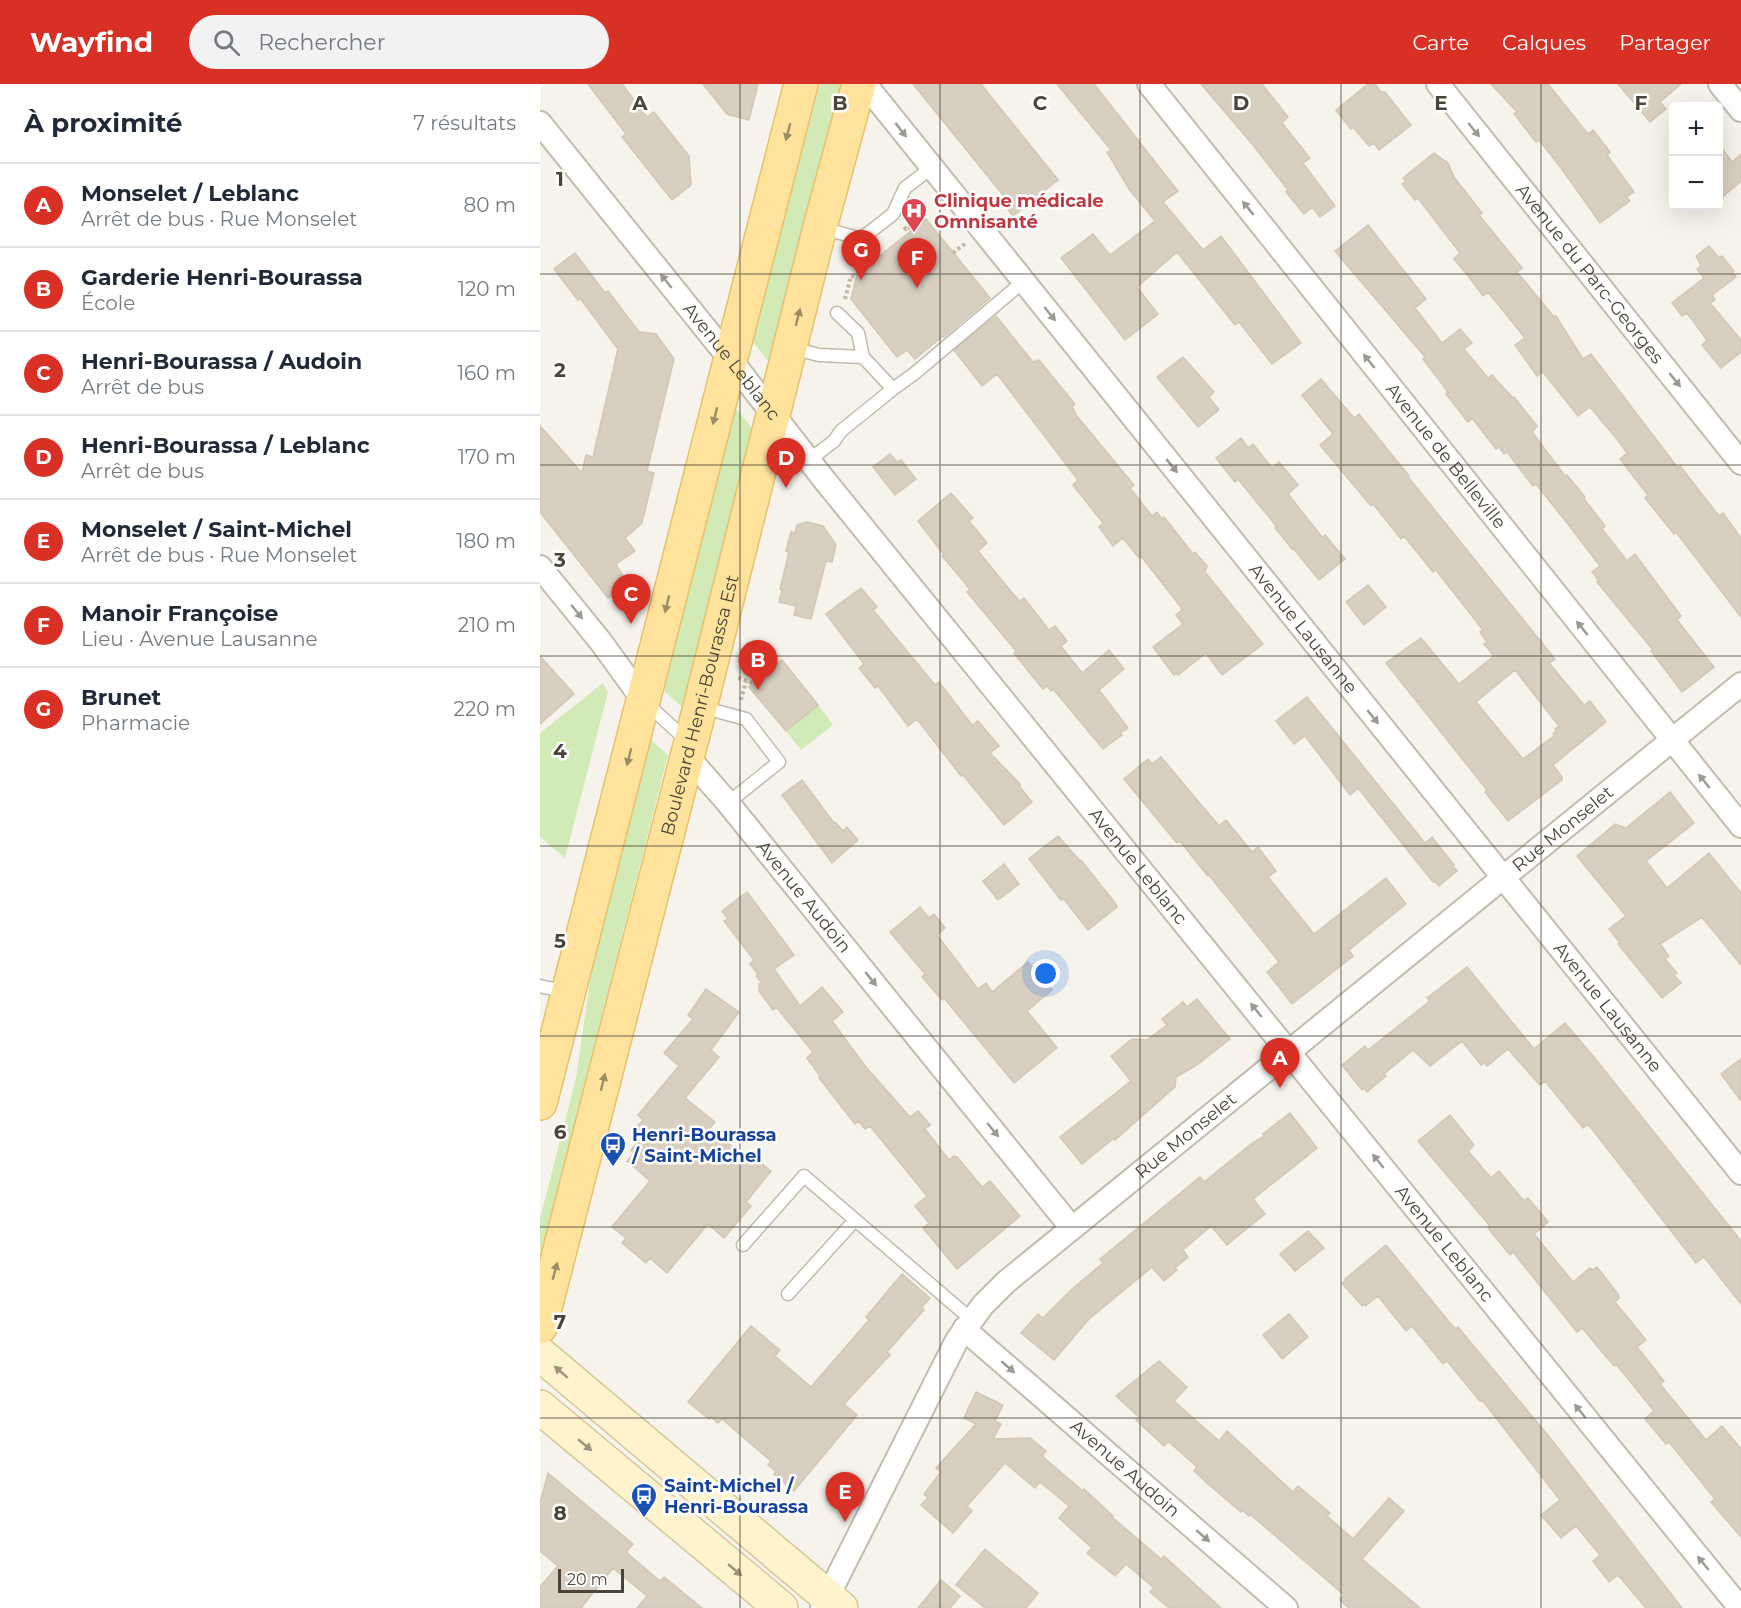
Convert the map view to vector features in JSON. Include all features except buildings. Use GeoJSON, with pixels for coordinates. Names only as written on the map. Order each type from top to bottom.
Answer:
{"type":"FeatureCollection","features":[{"type":"Feature","properties":{"kind":"main road"},"geometry":{"type":"LineString","coordinates":[[540,1103],[554,989],[643,700],[801,84]]}},
{"type":"Feature","properties":{"kind":"main road","name":"Boulevard Henri-Bourassa Est"},"geometry":{"type":"LineString","coordinates":[[540,1328],[700,707],[820,227],[859,84]]}},
{"type":"Feature","properties":{"kind":"main road"},"geometry":{"type":"LineString","coordinates":[[540,1354],[831,1604]]}},
{"type":"Feature","properties":{"kind":"main road"},"geometry":{"type":"LineString","coordinates":[[540,1407],[781,1608]]}},
{"type":"Feature","properties":{"kind":"street","name":"Avenue Lausanne"},"geometry":{"type":"LineString","coordinates":[[865,84],[1741,1173]]}},
{"type":"Feature","properties":{"kind":"street","name":"Avenue de Belleville"},"geometry":{"type":"LineString","coordinates":[[1149,84],[1741,826]]}},
{"type":"Feature","properties":{"kind":"street","name":"Avenue du Parc-Georges"},"geometry":{"type":"LineString","coordinates":[[1437,84],[1741,463]]}},
{"type":"Feature","properties":{"kind":"street"},"geometry":{"type":"LineString","coordinates":[[1720,84],[1741,110]]}},
{"type":"Feature","properties":{"kind":"street","name":"Avenue Leblanc"},"geometry":{"type":"LineString","coordinates":[[540,123],[809,460],[1740,1608]]}},
{"type":"Feature","properties":{"kind":"street","name":"Avenue Audoin"},"geometry":{"type":"LineString","coordinates":[[540,567],[601,642],[643,700]]}},
{"type":"Feature","properties":{"kind":"street","name":"Rue Monselet"},"geometry":{"type":"LineString","coordinates":[[831,1604],[968,1324],[1006,1282],[1741,684]]}},
{"type":"Feature","properties":{"kind":"street","name":"Avenue Audoin"},"geometry":{"type":"LineString","coordinates":[[687,756],[728,803],[1071,1227]]}},
{"type":"Feature","properties":{"kind":"street","name":"Avenue Audoin"},"geometry":{"type":"LineString","coordinates":[[968,1324],[1286,1608]]}},
{"type":"Feature","properties":{"kind":"lane"},"geometry":{"type":"LineString","coordinates":[[820,227],[858,238],[867,235],[893,214],[905,188],[931,168]]}},
{"type":"Feature","properties":{"kind":"lane"},"geometry":{"type":"LineString","coordinates":[[809,460],[834,441],[841,430],[915,373],[1024,282]]}},
{"type":"Feature","properties":{"kind":"lane"},"geometry":{"type":"LineString","coordinates":[[837,313],[858,333],[864,357],[893,388]]}},
{"type":"Feature","properties":{"kind":"lane"},"geometry":{"type":"LineString","coordinates":[[790,348],[819,355],[864,357]]}},
{"type":"Feature","properties":{"kind":"lane","name":"Avenue Audoin"},"geometry":{"type":"LineString","coordinates":[[643,700],[680,734],[687,756]]}},
{"type":"Feature","properties":{"kind":"lane"},"geometry":{"type":"LineString","coordinates":[[700,707],[746,719],[779,762],[728,803]]}},
{"type":"Feature","properties":{"kind":"lane"},"geometry":{"type":"LineString","coordinates":[[742,1245],[804,1176],[968,1324]]}},
{"type":"Feature","properties":{"kind":"lane"},"geometry":{"type":"LineString","coordinates":[[788,1294],[855,1220]]}},
{"type":"Feature","properties":{"kind":"path"},"geometry":{"type":"LineString","coordinates":[[953,253],[967,242]]}},
{"type":"Feature","properties":{"kind":"path"},"geometry":{"type":"LineString","coordinates":[[847,296],[851,276],[856,277]]}},
{"type":"Feature","properties":{"kind":"path"},"geometry":{"type":"LineString","coordinates":[[746,644],[777,664]]}},
{"type":"Feature","properties":{"kind":"path"},"geometry":{"type":"LineString","coordinates":[[738,678],[753,683]]}},
{"type":"Feature","properties":{"kind":"path"},"geometry":{"type":"LineString","coordinates":[[741,698],[746,681]]}},
{"type":"Feature","properties":{"kind":"green space"},"geometry":{"type":"Polygon","coordinates":[[[820,84],[841,84],[769,362],[752,341],[820,84]]]}},
{"type":"Feature","properties":{"kind":"green space"},"geometry":{"type":"Polygon","coordinates":[[[735,407],[752,428],[682,707],[663,690],[735,407]]]}},
{"type":"Feature","properties":{"kind":"green space"},"geometry":{"type":"Polygon","coordinates":[[[603,683],[608,692],[565,858],[540,837],[540,733],[603,683]]]}},
{"type":"Feature","properties":{"kind":"green space"},"geometry":{"type":"Polygon","coordinates":[[[818,705],[833,725],[801,750],[786,731],[818,705]]]}},
{"type":"Feature","properties":{"kind":"green space"},"geometry":{"type":"Polygon","coordinates":[[[650,739],[668,755],[540,1258],[540,1219],[576,1078],[591,974],[650,739]]]}},
{"type":"Feature","properties":{"kind":"place","name":"Clinique médicale Omnisanté"},"geometry":{"type":"Point","coordinates":[914,234]}},
{"type":"Feature","properties":{"kind":"place","name":"Brunet"},"geometry":{"type":"Point","coordinates":[861,280]}},
{"type":"Feature","properties":{"kind":"place","name":"Manoir Françoise"},"geometry":{"type":"Point","coordinates":[917,288]}},
{"type":"Feature","properties":{"kind":"place","name":"Henri-Bourassa / Leblanc"},"geometry":{"type":"Point","coordinates":[786,488]}},
{"type":"Feature","properties":{"kind":"place","name":"Henri-Bourassa / Audoin"},"geometry":{"type":"Point","coordinates":[631,624]}},
{"type":"Feature","properties":{"kind":"place","name":"Garderie Henri-Bourassa"},"geometry":{"type":"Point","coordinates":[758,690]}},
{"type":"Feature","properties":{"kind":"place","name":"Monselet / Leblanc"},"geometry":{"type":"Point","coordinates":[1280,1088]}},
{"type":"Feature","properties":{"kind":"place","name":"Henri-Bourassa / Saint-Michel"},"geometry":{"type":"Point","coordinates":[613,1168]}},
{"type":"Feature","properties":{"kind":"place","name":"Saint-Michel / Henri-Bourassa"},"geometry":{"type":"Point","coordinates":[644,1519]}},
{"type":"Feature","properties":{"kind":"place","name":"Monselet / Saint-Michel"},"geometry":{"type":"Point","coordinates":[845,1522]}}]}
